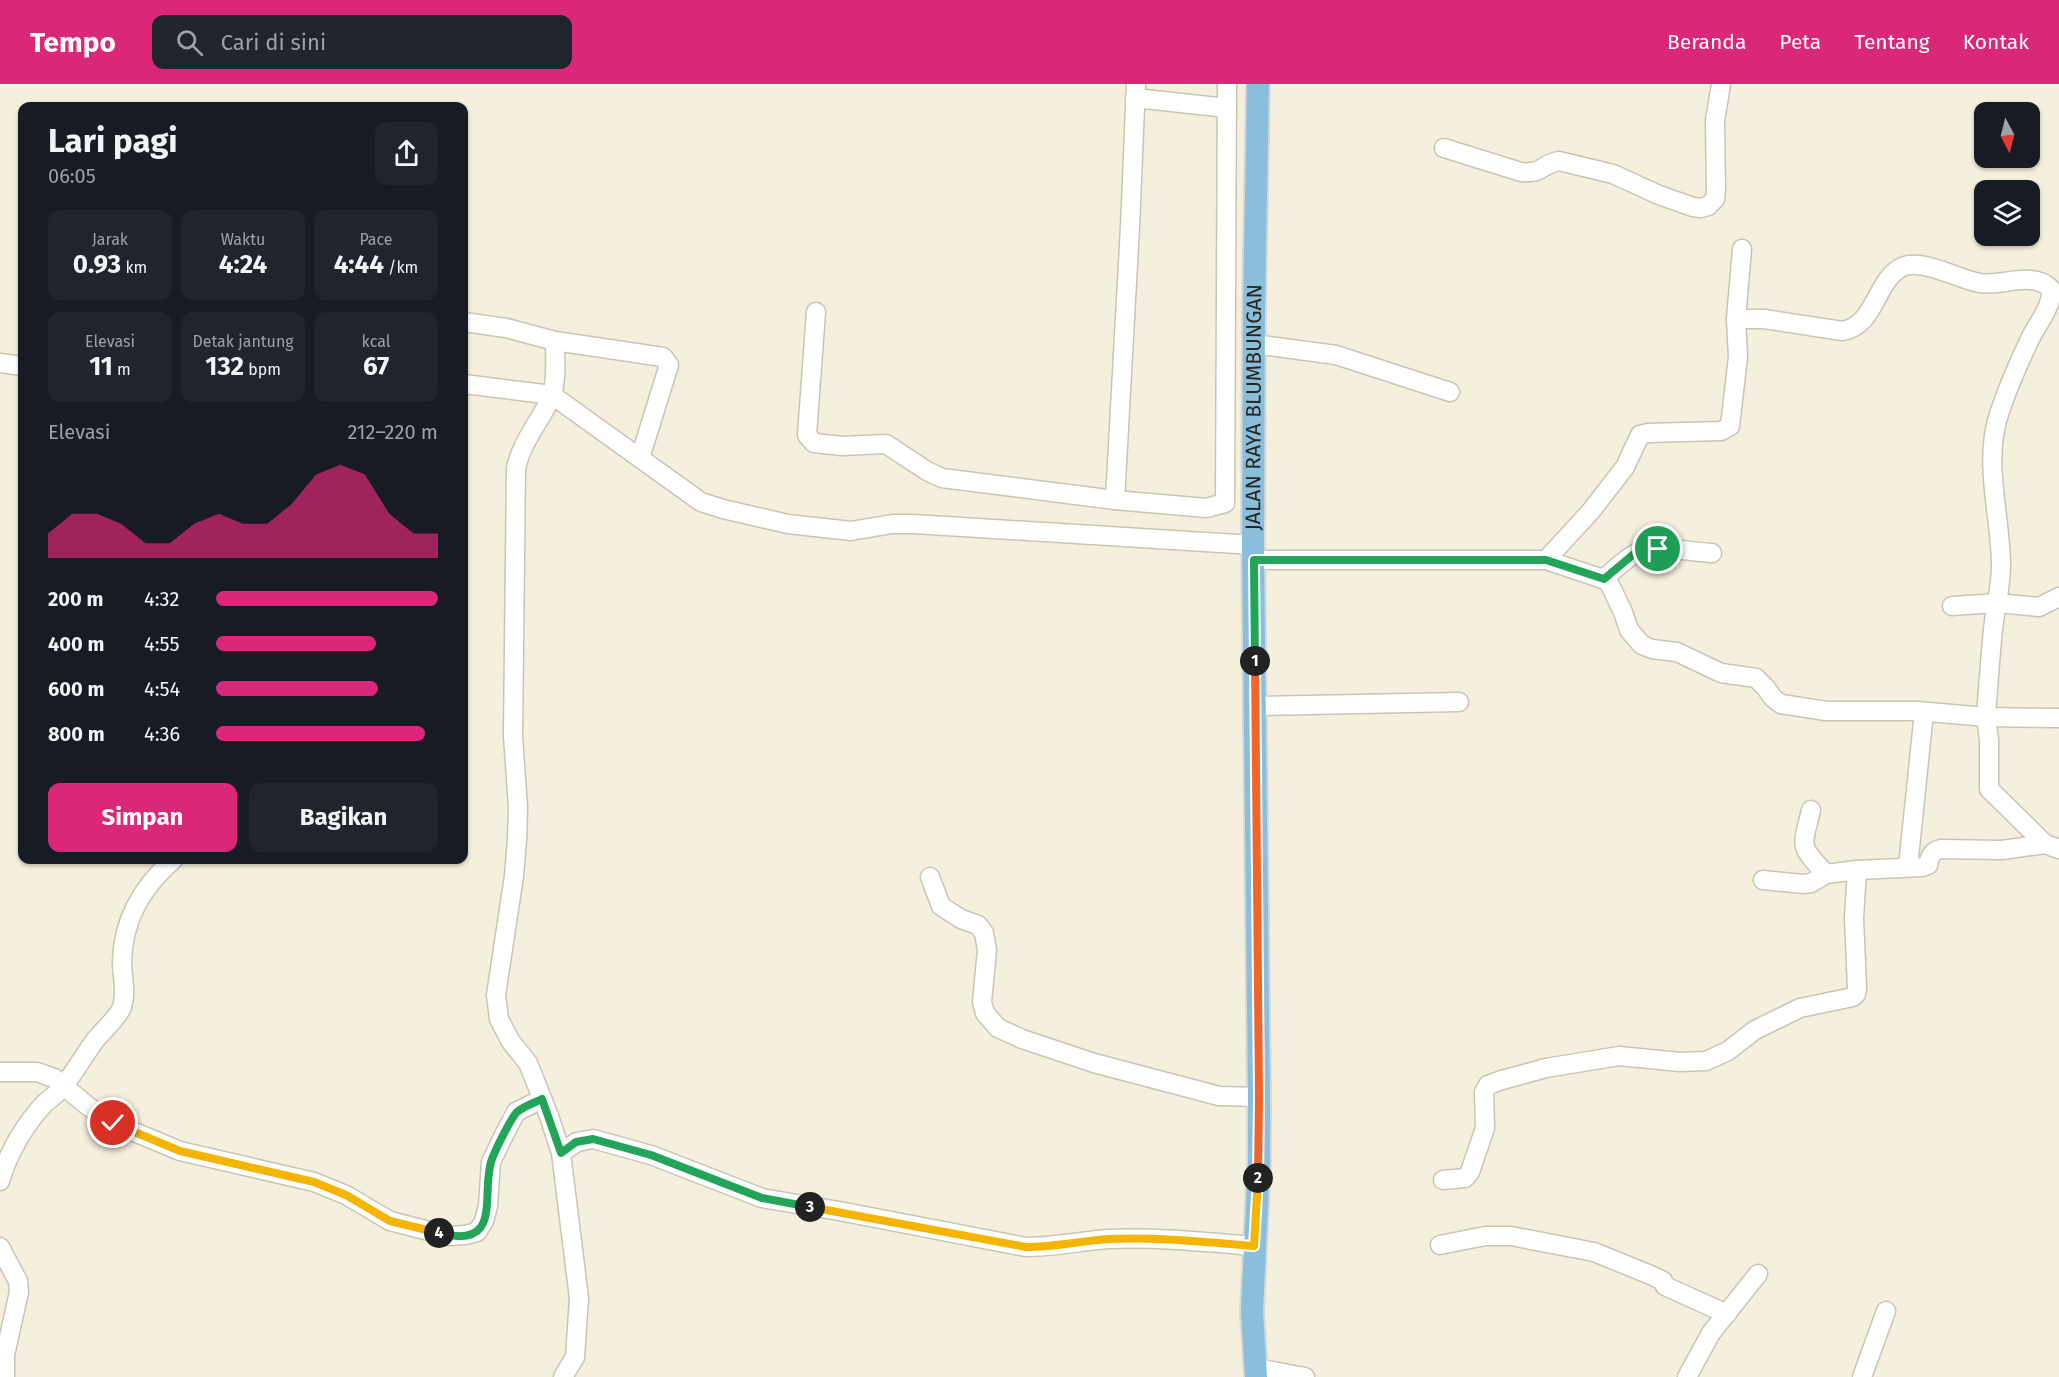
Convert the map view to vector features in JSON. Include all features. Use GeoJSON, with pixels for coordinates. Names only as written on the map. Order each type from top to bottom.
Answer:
{"type":"FeatureCollection","features":[{"type":"Feature","properties":{"kind":"main road","name":"JALAN RAYA BLUMBUNGAN"},"geometry":{"type":"LineString","coordinates":[[1256,1372],[1252,1311],[1259,1162],[1254,553],[1258,84]]}},
{"type":"Feature","properties":{"kind":"street"},"geometry":{"type":"LineString","coordinates":[[816,312],[807,435],[814,443],[842,446],[886,444],[927,471],[942,478],[1115,500],[1206,508],[1225,503],[1227,84]]}},
{"type":"Feature","properties":{"kind":"street"},"geometry":{"type":"LineString","coordinates":[[1444,148],[1521,172],[1540,171],[1553,162],[1559,161],[1613,174],[1659,195],[1701,208],[1708,206],[1715,199],[1715,121],[1720,84]]}},
{"type":"Feature","properties":{"kind":"street"},"geometry":{"type":"LineString","coordinates":[[1115,500],[1136,91],[1227,108]]}},
{"type":"Feature","properties":{"kind":"street"},"geometry":{"type":"LineString","coordinates":[[1546,560],[1591,511],[1625,467],[1640,435],[1721,431],[1730,426],[1739,343],[1736,319],[1742,249]]}},
{"type":"Feature","properties":{"kind":"street"},"geometry":{"type":"LineString","coordinates":[[1736,319],[1764,319],[1842,331],[1852,329],[1866,315],[1897,270],[1903,266],[1917,265],[1977,283],[1995,283],[2013,279],[2037,282],[2051,289],[2055,301],[2030,338],[2000,411],[1996,427],[1993,459],[1995,505],[2001,549],[1986,717],[1989,740],[1989,789],[2052,846]]}},
{"type":"Feature","properties":{"kind":"street"},"geometry":{"type":"LineString","coordinates":[[468,323],[506,328],[555,341],[663,357],[669,365],[640,458]]}},
{"type":"Feature","properties":{"kind":"street"},"geometry":{"type":"LineString","coordinates":[[555,341],[552,395],[518,456],[516,469],[513,736],[518,807],[517,840],[514,876],[496,995],[499,1018],[511,1042],[528,1063],[561,1153],[579,1298],[575,1357],[563,1377]]}},
{"type":"Feature","properties":{"kind":"street"},"geometry":{"type":"LineString","coordinates":[[1254,344],[1336,355],[1450,392]]}},
{"type":"Feature","properties":{"kind":"street"},"geometry":{"type":"LineString","coordinates":[[0,363],[18,365]]}},
{"type":"Feature","properties":{"kind":"street"},"geometry":{"type":"LineString","coordinates":[[468,384],[552,395],[701,502],[788,524],[851,531],[892,524],[914,524],[1254,553],[1546,560],[1604,579],[1611,588],[1629,630],[1642,645],[1652,649],[1677,652],[1721,673],[1756,678],[1781,704],[1826,711],[1924,712],[1986,717],[2059,718]]}},
{"type":"Feature","properties":{"kind":"street"},"geometry":{"type":"LineString","coordinates":[[1604,579],[1635,553],[1648,550],[1712,553]]}},
{"type":"Feature","properties":{"kind":"street"},"geometry":{"type":"LineString","coordinates":[[1952,606],[1997,603],[2039,607],[2059,597]]}},
{"type":"Feature","properties":{"kind":"street"},"geometry":{"type":"LineString","coordinates":[[1256,706],[1459,702]]}},
{"type":"Feature","properties":{"kind":"street"},"geometry":{"type":"LineString","coordinates":[[1908,867],[1924,712]]}},
{"type":"Feature","properties":{"kind":"street"},"geometry":{"type":"LineString","coordinates":[[1810,810],[1803,845],[1806,852],[1826,873]]}},
{"type":"Feature","properties":{"kind":"street"},"geometry":{"type":"LineString","coordinates":[[1763,880],[1803,884],[1811,883],[1826,873],[1928,865],[1931,854],[1941,849],[2002,850],[2052,846]]}},
{"type":"Feature","properties":{"kind":"street"},"geometry":{"type":"LineString","coordinates":[[0,1181],[6,1160],[32,1119],[45,1103],[64,1086],[96,1039],[122,1009],[125,984],[122,963],[128,919],[142,894],[168,864]]}},
{"type":"Feature","properties":{"kind":"street"},"geometry":{"type":"LineString","coordinates":[[1443,1180],[1465,1178],[1470,1172],[1485,1128],[1484,1092],[1488,1085],[1546,1068],[1620,1056],[1680,1062],[1706,1061],[1728,1051],[1755,1030],[1800,1008],[1852,997],[1856,994],[1857,988],[1854,918],[1857,870]]}},
{"type":"Feature","properties":{"kind":"street"},"geometry":{"type":"LineString","coordinates":[[930,877],[941,906],[961,919],[978,925],[984,933],[987,950],[982,1002],[990,1021],[998,1028],[1022,1039],[1073,1056],[1219,1096],[1259,1097]]}},
{"type":"Feature","properties":{"kind":"street"},"geometry":{"type":"LineString","coordinates":[[0,1072],[37,1072],[54,1078],[89,1107],[113,1123],[180,1151],[314,1182],[346,1195],[390,1221],[448,1236],[477,1232],[484,1221],[488,1206],[491,1162],[505,1133],[516,1112],[542,1099]]}},
{"type":"Feature","properties":{"kind":"street"},"geometry":{"type":"LineString","coordinates":[[561,1153],[576,1142],[593,1139],[651,1155],[762,1198],[1026,1247],[1052,1247],[1108,1239],[1159,1239],[1254,1246]]}},
{"type":"Feature","properties":{"kind":"street"},"geometry":{"type":"LineString","coordinates":[[1440,1245],[1485,1236],[1511,1236],[1594,1252],[1653,1276],[1663,1281],[1665,1286],[1726,1314]]}},
{"type":"Feature","properties":{"kind":"street"},"geometry":{"type":"LineString","coordinates":[[0,1247],[18,1281],[19,1292],[5,1355],[5,1377]]}},
{"type":"Feature","properties":{"kind":"street"},"geometry":{"type":"LineString","coordinates":[[1687,1377],[1711,1334],[1758,1274]]}},
{"type":"Feature","properties":{"kind":"street"},"geometry":{"type":"LineString","coordinates":[[1862,1377],[1886,1311]]}},
{"type":"Feature","properties":{"kind":"street"},"geometry":{"type":"LineString","coordinates":[[1256,1372],[1305,1377]]}},
{"type":"Feature","properties":{"kind":"route"},"geometry":{"type":"LineString","coordinates":[[113,1123],[180,1151],[314,1182],[346,1195],[390,1221],[448,1236],[477,1232],[484,1221],[488,1206],[491,1162],[505,1133],[516,1112],[542,1099],[561,1153],[576,1142],[593,1139],[651,1155],[762,1198],[789,1204],[839,1211],[1026,1247],[1052,1247],[1108,1239],[1159,1239],[1254,1246],[1259,1162],[1259,1097],[1254,560],[1546,560],[1604,579],[1635,553],[1658,549]]}}]}
